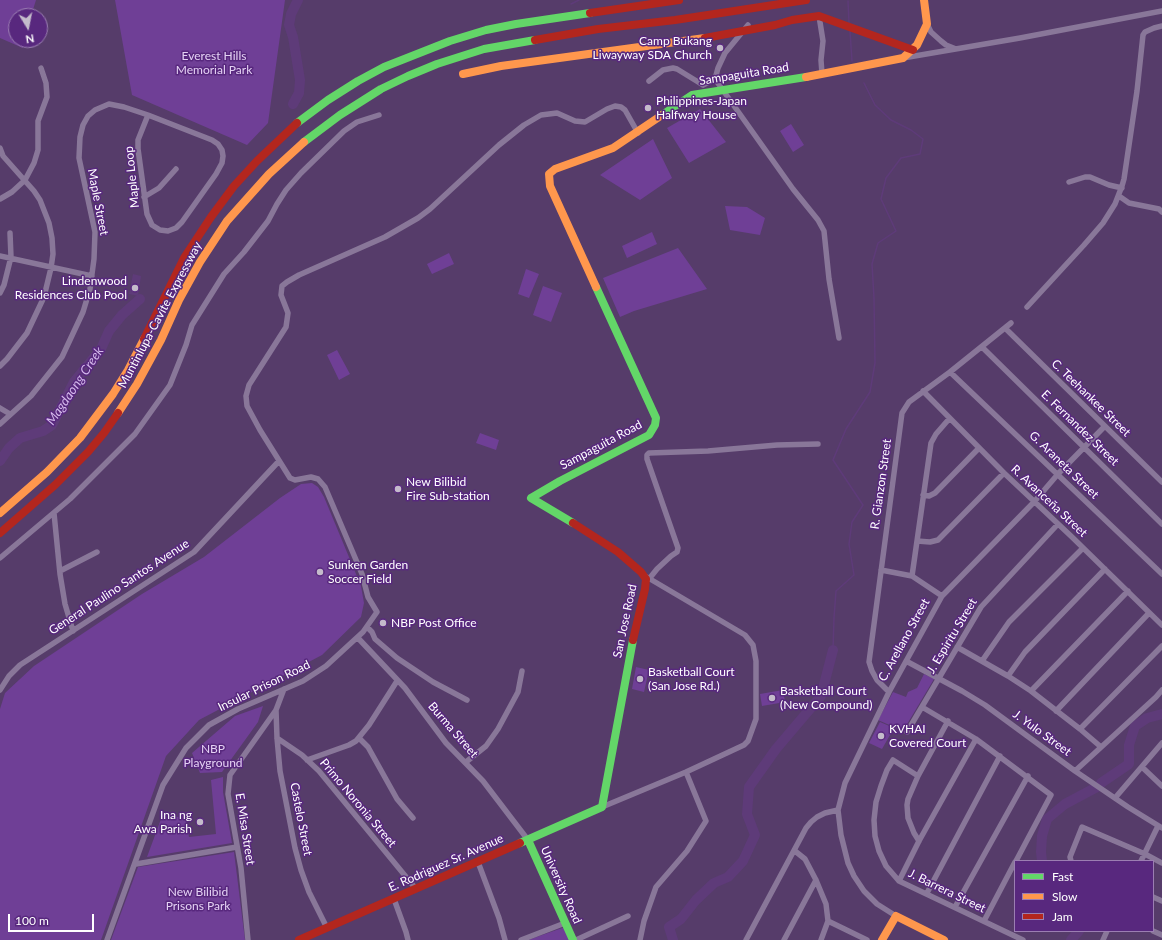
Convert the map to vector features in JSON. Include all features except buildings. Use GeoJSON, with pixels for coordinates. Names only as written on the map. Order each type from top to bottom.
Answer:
{"type":"FeatureCollection","features":[{"type":"Feature","properties":{"kind":"main road","name":"Muntinlupa-Cavite Expressway"},"geometry":{"type":"LineString","coordinates":[[0,513],[47,472],[80,438],[96,418],[128,370],[184,258],[211,217],[234,186],[256,161],[298,122],[328,100],[358,81],[384,67],[444,43],[486,30],[553,18],[679,0]]}},
{"type":"Feature","properties":{"kind":"main road","name":"Muntinlupa-Cavite Expressway"},"geometry":{"type":"LineString","coordinates":[[0,533],[55,485],[104,433],[137,384],[161,340],[179,300],[200,262],[227,221],[269,174],[303,143],[340,115],[381,89],[394,83],[437,64],[484,49],[598,29],[675,20],[806,0]]}},
{"type":"Feature","properties":{"kind":"main road"},"geometry":{"type":"LineString","coordinates":[[903,58],[913,50],[920,41],[927,24],[924,0]]}},
{"type":"Feature","properties":{"kind":"main road"},"geometry":{"type":"LineString","coordinates":[[464,74],[501,66],[704,38],[745,28],[775,25],[792,20],[819,16],[913,50]]}},
{"type":"Feature","properties":{"kind":"main road","name":"Sampaguita Road"},"geometry":{"type":"LineString","coordinates":[[531,498],[560,481],[649,435],[652,432],[656,422],[655,413],[549,182],[550,174],[555,169],[613,148],[638,133],[702,89],[722,90],[822,74],[903,58]]}},
{"type":"Feature","properties":{"kind":"main road","name":"San Jose Road"},"geometry":{"type":"LineString","coordinates":[[531,498],[583,528],[618,552],[647,577],[646,589],[635,626],[602,807]]}},
{"type":"Feature","properties":{"kind":"main road","name":"E. Rodriguez Sr. Avenue"},"geometry":{"type":"LineString","coordinates":[[298,940],[602,807]]}},
{"type":"Feature","properties":{"kind":"main road","name":"University Road"},"geometry":{"type":"LineString","coordinates":[[528,840],[573,940]]}},
{"type":"Feature","properties":{"kind":"main road"},"geometry":{"type":"LineString","coordinates":[[882,940],[896,916]]}},
{"type":"Feature","properties":{"kind":"main road","name":"C. Arellano Street"},"geometry":{"type":"LineString","coordinates":[[896,916],[944,940]]}},
{"type":"Feature","properties":{"kind":"street","name":"Sampaguita Road"},"geometry":{"type":"LineString","coordinates":[[903,58],[1162,11]]}},
{"type":"Feature","properties":{"kind":"street"},"geometry":{"type":"LineString","coordinates":[[819,16],[823,41],[821,60],[822,74]]}},
{"type":"Feature","properties":{"kind":"street"},"geometry":{"type":"LineString","coordinates":[[927,24],[931,32],[941,41],[946,45],[958,49]]}},
{"type":"Feature","properties":{"kind":"street"},"geometry":{"type":"LineString","coordinates":[[1027,307],[1095,233],[1109,214],[1119,196],[1122,188],[1131,134],[1143,36],[1145,32],[1162,26]]}},
{"type":"Feature","properties":{"kind":"street"},"geometry":{"type":"LineString","coordinates":[[649,81],[663,70],[673,68],[677,69],[702,89],[715,79],[725,53],[745,28]]}},
{"type":"Feature","properties":{"kind":"street"},"geometry":{"type":"LineString","coordinates":[[0,199],[12,192],[25,180],[34,163],[38,150],[38,122],[47,97],[46,83],[41,68]]}},
{"type":"Feature","properties":{"kind":"street"},"geometry":{"type":"LineString","coordinates":[[715,79],[793,190],[818,220],[824,231],[829,279],[839,338]]}},
{"type":"Feature","properties":{"kind":"street","name":"Maple Street"},"geometry":{"type":"LineString","coordinates":[[0,424],[31,396],[62,357],[83,312],[90,289],[95,250],[95,232],[79,158],[80,137],[83,125],[88,116],[95,110],[101,106],[109,104],[148,115]]}},
{"type":"Feature","properties":{"kind":"street"},"geometry":{"type":"LineString","coordinates":[[279,461],[250,412],[246,396],[253,377],[286,327],[288,314],[281,295],[282,286],[287,282],[385,237],[418,218],[430,209],[499,145],[524,125],[541,115],[557,113],[575,121],[585,122],[615,106],[621,107],[625,110],[638,133]]}},
{"type":"Feature","properties":{"kind":"street","name":"Maple Loop"},"geometry":{"type":"LineString","coordinates":[[148,115],[212,140],[218,144],[222,150],[222,163],[216,174],[182,222],[176,228],[168,231],[160,230],[152,225],[147,214],[144,197],[138,140],[148,115]]}},
{"type":"Feature","properties":{"kind":"street"},"geometry":{"type":"LineString","coordinates":[[0,558],[54,513],[135,434],[170,385],[186,345],[192,325],[224,274],[244,252],[268,220],[286,190],[301,173],[344,131],[357,122],[379,115]]}},
{"type":"Feature","properties":{"kind":"street"},"geometry":{"type":"LineString","coordinates":[[0,148],[3,156],[25,180],[40,200],[49,223],[52,238],[51,268],[44,297],[27,333],[0,366]]}},
{"type":"Feature","properties":{"kind":"street"},"geometry":{"type":"LineString","coordinates":[[144,197],[159,188],[176,169]]}},
{"type":"Feature","properties":{"kind":"street"},"geometry":{"type":"LineString","coordinates":[[1069,182],[1090,177],[1109,185],[1122,188]]}},
{"type":"Feature","properties":{"kind":"street"},"geometry":{"type":"LineString","coordinates":[[1119,196],[1129,203],[1159,209],[1162,212]]}},
{"type":"Feature","properties":{"kind":"street"},"geometry":{"type":"LineString","coordinates":[[0,293],[4,285],[11,257],[10,233]]}},
{"type":"Feature","properties":{"kind":"street"},"geometry":{"type":"LineString","coordinates":[[0,256],[11,257],[51,268],[92,276]]}},
{"type":"Feature","properties":{"kind":"street","name":"R. Gianzon Street"},"geometry":{"type":"LineString","coordinates":[[889,692],[877,680],[869,662],[902,413],[909,402],[950,372],[1011,323]]}},
{"type":"Feature","properties":{"kind":"street","name":"C. Teehankee Street"},"geometry":{"type":"LineString","coordinates":[[1005,328],[1104,427],[1162,482]]}},
{"type":"Feature","properties":{"kind":"street","name":"E. Fernandez Street"},"geometry":{"type":"LineString","coordinates":[[982,347],[1162,524]]}},
{"type":"Feature","properties":{"kind":"street","name":"G. Araneta Street"},"geometry":{"type":"LineString","coordinates":[[950,372],[1162,574]]}},
{"type":"Feature","properties":{"kind":"street","name":"R. Avanceña Street"},"geometry":{"type":"LineString","coordinates":[[923,391],[1004,473],[1084,548],[1162,625]]}},
{"type":"Feature","properties":{"kind":"street"},"geometry":{"type":"LineString","coordinates":[[0,408],[10,414]]}},
{"type":"Feature","properties":{"kind":"street"},"geometry":{"type":"LineString","coordinates":[[912,576],[931,443],[936,434],[949,419]]}},
{"type":"Feature","properties":{"kind":"street","name":"C. Arellano Street"},"geometry":{"type":"LineString","coordinates":[[896,916],[877,904],[864,891],[854,876],[843,849],[838,810],[845,783],[889,692],[942,596],[1034,502],[1058,474],[1104,427]]}},
{"type":"Feature","properties":{"kind":"street"},"geometry":{"type":"LineString","coordinates":[[602,807],[686,772],[744,745],[748,741],[757,713],[756,661],[753,645],[745,635],[647,577],[677,552],[678,548],[647,459],[647,455],[649,453],[818,444]]}},
{"type":"Feature","properties":{"kind":"street"},"geometry":{"type":"LineString","coordinates":[[923,495],[932,495],[935,493],[979,448]]}},
{"type":"Feature","properties":{"kind":"street","name":"Insular Prison Road"},"geometry":{"type":"LineString","coordinates":[[107,940],[136,864],[163,785],[186,748],[209,725],[238,709],[303,681],[326,666],[358,638],[377,612],[373,608],[368,597],[362,574],[326,487],[318,479],[311,478],[299,480],[290,478],[279,461]]}},
{"type":"Feature","properties":{"kind":"street","name":"General Paulino Santos Avenue"},"geometry":{"type":"LineString","coordinates":[[0,690],[9,676],[20,665],[194,552],[279,461]]}},
{"type":"Feature","properties":{"kind":"street"},"geometry":{"type":"LineString","coordinates":[[917,541],[930,542],[938,540],[1004,473]]}},
{"type":"Feature","properties":{"kind":"street"},"geometry":{"type":"LineString","coordinates":[[54,513],[65,604],[73,631]]}},
{"type":"Feature","properties":{"kind":"street","name":"J. Espiritu Street"},"geometry":{"type":"LineString","coordinates":[[907,732],[981,607],[1058,524]]}},
{"type":"Feature","properties":{"kind":"street"},"geometry":{"type":"LineString","coordinates":[[982,661],[1009,622],[1084,548]]}},
{"type":"Feature","properties":{"kind":"street"},"geometry":{"type":"LineString","coordinates":[[60,571],[97,552]]}},
{"type":"Feature","properties":{"kind":"street"},"geometry":{"type":"LineString","coordinates":[[1008,676],[1025,652],[1105,569]]}},
{"type":"Feature","properties":{"kind":"street"},"geometry":{"type":"LineString","coordinates":[[881,570],[912,576],[942,596]]}},
{"type":"Feature","properties":{"kind":"street"},"geometry":{"type":"LineString","coordinates":[[1031,691],[1128,591]]}},
{"type":"Feature","properties":{"kind":"street"},"geometry":{"type":"LineString","coordinates":[[1056,711],[1149,613]]}},
{"type":"Feature","properties":{"kind":"street"},"geometry":{"type":"LineString","coordinates":[[367,627],[372,632],[375,639],[397,658],[433,682],[467,700]]}},
{"type":"Feature","properties":{"kind":"street","name":"Burma Street"},"geometry":{"type":"LineString","coordinates":[[358,638],[398,681],[446,743],[483,781],[528,840]]}},
{"type":"Feature","properties":{"kind":"street"},"geometry":{"type":"LineString","coordinates":[[1080,729],[1162,646]]}},
{"type":"Feature","properties":{"kind":"street"},"geometry":{"type":"LineString","coordinates":[[957,647],[1031,691],[1101,747]]}},
{"type":"Feature","properties":{"kind":"street","name":"J. Yulo Street"},"geometry":{"type":"LineString","coordinates":[[906,661],[939,678],[985,705],[1075,771],[1160,827]]}},
{"type":"Feature","properties":{"kind":"street"},"geometry":{"type":"LineString","coordinates":[[466,762],[486,746],[498,729],[518,692],[522,671]]}},
{"type":"Feature","properties":{"kind":"street"},"geometry":{"type":"LineString","coordinates":[[307,760],[350,745],[359,738],[398,681]]}},
{"type":"Feature","properties":{"kind":"street","name":"E. Misa Street"},"geometry":{"type":"LineString","coordinates":[[248,940],[241,868],[228,794],[230,775],[276,710],[284,689]]}},
{"type":"Feature","properties":{"kind":"street"},"geometry":{"type":"LineString","coordinates":[[1075,771],[1156,698],[1162,690]]}},
{"type":"Feature","properties":{"kind":"street"},"geometry":{"type":"LineString","coordinates":[[922,706],[976,739],[1051,794],[1016,860]]}},
{"type":"Feature","properties":{"kind":"street","name":"Castelo Street"},"geometry":{"type":"LineString","coordinates":[[276,710],[280,771],[295,848],[309,892],[327,928]]}},
{"type":"Feature","properties":{"kind":"street"},"geometry":{"type":"LineString","coordinates":[[919,841],[914,833],[907,811],[908,799],[918,776],[948,722]]}},
{"type":"Feature","properties":{"kind":"street","name":"Primo Noronia Street"},"geometry":{"type":"LineString","coordinates":[[277,738],[320,771],[416,889]]}},
{"type":"Feature","properties":{"kind":"street"},"geometry":{"type":"LineString","coordinates":[[359,738],[368,747],[397,799],[413,818]]}},
{"type":"Feature","properties":{"kind":"street"},"geometry":{"type":"LineString","coordinates":[[899,881],[919,841],[976,739]]}},
{"type":"Feature","properties":{"kind":"street"},"geometry":{"type":"LineString","coordinates":[[1115,798],[1161,745]]}},
{"type":"Feature","properties":{"kind":"street"},"geometry":{"type":"LineString","coordinates":[[927,893],[1000,756]]}},
{"type":"Feature","properties":{"kind":"street","name":"J. Barrera Street"},"geometry":{"type":"LineString","coordinates":[[918,776],[893,760],[887,770],[876,802],[874,820],[875,836],[879,851],[886,866],[899,881],[1023,940]]}},
{"type":"Feature","properties":{"kind":"street"},"geometry":{"type":"LineString","coordinates":[[1142,767],[1162,786]]}},
{"type":"Feature","properties":{"kind":"street"},"geometry":{"type":"LineString","coordinates":[[640,940],[644,921],[656,887],[687,851],[706,821],[686,772]]}},
{"type":"Feature","properties":{"kind":"street"},"geometry":{"type":"LineString","coordinates":[[955,907],[1028,776]]}},
{"type":"Feature","properties":{"kind":"street"},"geometry":{"type":"LineString","coordinates":[[746,940],[811,822],[825,813],[838,810]]}},
{"type":"Feature","properties":{"kind":"street"},"geometry":{"type":"LineString","coordinates":[[1071,860],[1070,857],[1082,826],[1162,863]]}},
{"type":"Feature","properties":{"kind":"street"},"geometry":{"type":"LineString","coordinates":[[1142,860],[1160,827]]}},
{"type":"Feature","properties":{"kind":"street"},"geometry":{"type":"LineString","coordinates":[[136,864],[237,847]]}},
{"type":"Feature","properties":{"kind":"street"},"geometry":{"type":"LineString","coordinates":[[795,851],[805,859],[826,904],[828,921],[821,940]]}},
{"type":"Feature","properties":{"kind":"street"},"geometry":{"type":"LineString","coordinates":[[478,862],[499,918],[505,940]]}},
{"type":"Feature","properties":{"kind":"street"},"geometry":{"type":"LineString","coordinates":[[984,921],[1014,864]]}},
{"type":"Feature","properties":{"kind":"street"},"geometry":{"type":"LineString","coordinates":[[784,940],[816,880]]}},
{"type":"Feature","properties":{"kind":"street"},"geometry":{"type":"LineString","coordinates":[[394,899],[408,940]]}},
{"type":"Feature","properties":{"kind":"street"},"geometry":{"type":"LineString","coordinates":[[576,940],[628,916]]}},
{"type":"Feature","properties":{"kind":"street"},"geometry":{"type":"LineString","coordinates":[[828,921],[867,940]]}},
{"type":"Feature","properties":{"kind":"street"},"geometry":{"type":"LineString","coordinates":[[521,940],[565,923]]}},
{"type":"Feature","properties":{"kind":"green space"},"geometry":{"type":"Polygon","coordinates":[[[0,0],[36,0],[34,8],[8,8],[8,41],[0,38],[0,0]]]}},
{"type":"Feature","properties":{"kind":"green space","name":"Everest Hills Memorial Park"},"geometry":{"type":"Polygon","coordinates":[[[115,0],[285,0],[268,123],[247,145],[132,95],[115,0]]]}},
{"type":"Feature","properties":{"kind":"green space"},"geometry":{"type":"Polygon","coordinates":[[[700,109],[726,142],[689,163],[667,128],[700,109]]]}},
{"type":"Feature","properties":{"kind":"green space"},"geometry":{"type":"Polygon","coordinates":[[[791,124],[804,145],[793,152],[780,131],[791,124]]]}},
{"type":"Feature","properties":{"kind":"green space"},"geometry":{"type":"Polygon","coordinates":[[[653,139],[672,178],[640,200],[600,175],[653,139]]]}},
{"type":"Feature","properties":{"kind":"green space"},"geometry":{"type":"Polygon","coordinates":[[[725,206],[747,207],[765,218],[760,235],[730,230],[725,206]]]}},
{"type":"Feature","properties":{"kind":"green space"},"geometry":{"type":"Polygon","coordinates":[[[652,232],[657,244],[627,258],[622,246],[652,232]]]}},
{"type":"Feature","properties":{"kind":"green space"},"geometry":{"type":"Polygon","coordinates":[[[678,248],[707,289],[634,311],[620,317],[603,278],[678,248]]]}},
{"type":"Feature","properties":{"kind":"green space"},"geometry":{"type":"Polygon","coordinates":[[[449,253],[454,264],[432,274],[427,264],[449,253]]]}},
{"type":"Feature","properties":{"kind":"green space"},"geometry":{"type":"Polygon","coordinates":[[[526,269],[539,274],[529,298],[518,294],[526,269]]]}},
{"type":"Feature","properties":{"kind":"green space"},"geometry":{"type":"Polygon","coordinates":[[[543,286],[562,293],[551,322],[533,315],[543,286]]]}},
{"type":"Feature","properties":{"kind":"green space"},"geometry":{"type":"Polygon","coordinates":[[[337,350],[350,374],[339,380],[327,355],[337,350]]]}},
{"type":"Feature","properties":{"kind":"green space"},"geometry":{"type":"Polygon","coordinates":[[[480,433],[499,440],[496,450],[476,443],[480,433]]]}},
{"type":"Feature","properties":{"kind":"green space"},"geometry":{"type":"Polygon","coordinates":[[[312,483],[318,487],[324,497],[361,586],[364,603],[361,617],[322,655],[199,720],[166,756],[101,940],[0,940],[0,709],[5,693],[34,666],[142,594],[204,557],[280,498],[301,484],[312,483]]]}},
{"type":"Feature","properties":{"kind":"green space","name":"Basketball Court (San Jose Rd.)"},"geometry":{"type":"Polygon","coordinates":[[[636,667],[649,670],[644,692],[632,689],[636,667]]]}},
{"type":"Feature","properties":{"kind":"green space"},"geometry":{"type":"Polygon","coordinates":[[[924,674],[934,679],[903,731],[878,720],[893,692],[906,697],[908,692],[917,688],[924,674]]]}},
{"type":"Feature","properties":{"kind":"green space","name":"Basketball Court (New Compound)"},"geometry":{"type":"Polygon","coordinates":[[[783,690],[785,702],[762,706],[760,694],[783,690]]]}},
{"type":"Feature","properties":{"kind":"green space","name":"NBP Playground"},"geometry":{"type":"Polygon","coordinates":[[[263,706],[258,722],[222,772],[200,773],[192,753],[235,716],[263,706]]]}},
{"type":"Feature","properties":{"kind":"green space","name":"KVHAI Covered Court"},"geometry":{"type":"Polygon","coordinates":[[[880,722],[894,728],[882,749],[869,743],[880,722]]]}},
{"type":"Feature","properties":{"kind":"green space"},"geometry":{"type":"Polygon","coordinates":[[[223,777],[223,792],[232,843],[147,857],[161,819],[185,816],[189,837],[216,834],[211,780],[223,777]]]}},
{"type":"Feature","properties":{"kind":"green space","name":"New Bilibid Prisons Park"},"geometry":{"type":"Polygon","coordinates":[[[234,852],[245,940],[111,940],[138,867],[234,852]]]}},
{"type":"Feature","properties":{"kind":"green space"},"geometry":{"type":"Polygon","coordinates":[[[565,927],[570,940],[528,940],[565,927]]]}},
{"type":"Feature","properties":{"kind":"shaded area","name":"Lindenwood Residences Club Pool"},"geometry":{"type":"Polygon","coordinates":[[[133,274],[141,276],[138,296],[129,294],[133,274]]]}},
{"type":"Feature","properties":{"kind":"waterway"},"geometry":{"type":"LineString","coordinates":[[293,104],[299,93],[300,80],[293,37],[289,25],[291,14],[298,0]]}},
{"type":"Feature","properties":{"kind":"waterway"},"geometry":{"type":"LineString","coordinates":[[571,4],[579,0]]}},
{"type":"Feature","properties":{"kind":"waterway"},"geometry":{"type":"LineString","coordinates":[[848,1],[849,23]]}},
{"type":"Feature","properties":{"kind":"waterway"},"geometry":{"type":"LineString","coordinates":[[850,31],[852,61]]}},
{"type":"Feature","properties":{"kind":"waterway"},"geometry":{"type":"LineString","coordinates":[[833,650],[836,591],[854,575],[849,544],[852,522],[863,505],[833,460],[846,429],[870,392],[875,363],[872,264],[878,243],[896,231],[881,199],[886,178],[901,158],[920,154],[923,139],[911,130],[891,120],[875,105],[864,83]]}},
{"type":"Feature","properties":{"kind":"waterway","name":"Magdaong Creek"},"geometry":{"type":"LineString","coordinates":[[0,461],[9,448],[20,438],[43,431],[52,425],[74,382],[101,349],[109,331],[122,315],[140,299]]}},
{"type":"Feature","properties":{"kind":"waterway"},"geometry":{"type":"LineString","coordinates":[[673,940],[669,927],[681,919],[696,900],[714,883],[728,877],[743,861],[755,835],[747,814],[749,787],[776,749],[821,696],[833,650]]}},
{"type":"Feature","properties":{"kind":"waterway"},"geometry":{"type":"LineString","coordinates":[[1101,783],[1129,764],[1129,745],[1135,726],[1147,718],[1162,714]]}},
{"type":"Feature","properties":{"kind":"waterway"},"geometry":{"type":"LineString","coordinates":[[1042,860],[1042,836],[1047,819],[1065,804],[1097,787]]}},
{"type":"Feature","properties":{"kind":"waterway"},"geometry":{"type":"LineString","coordinates":[[1071,940],[1078,932]]}},
{"type":"Feature","properties":{"kind":"traffic: fast"},"geometry":{"type":"LineString","coordinates":[[297,123],[328,100],[384,67],[450,41],[486,30],[590,13]]}},
{"type":"Feature","properties":{"kind":"traffic: fast"},"geometry":{"type":"LineString","coordinates":[[304,142],[340,115],[381,89],[408,76],[437,64],[484,49],[535,40]]}},
{"type":"Feature","properties":{"kind":"traffic: fast"},"geometry":{"type":"LineString","coordinates":[[662,115],[692,95],[806,77]]}},
{"type":"Feature","properties":{"kind":"traffic: fast"},"geometry":{"type":"LineString","coordinates":[[573,523],[531,498],[560,481],[649,435],[655,425],[656,418],[596,287]]}},
{"type":"Feature","properties":{"kind":"traffic: fast"},"geometry":{"type":"LineString","coordinates":[[520,843],[602,807],[633,640]]}},
{"type":"Feature","properties":{"kind":"traffic: fast"},"geometry":{"type":"LineString","coordinates":[[528,840],[573,940]]}},
{"type":"Feature","properties":{"kind":"traffic: slow"},"geometry":{"type":"LineString","coordinates":[[806,77],[903,58],[917,45],[927,24],[924,0]]}},
{"type":"Feature","properties":{"kind":"traffic: slow"},"geometry":{"type":"LineString","coordinates":[[463,74],[501,66],[705,38]]}},
{"type":"Feature","properties":{"kind":"traffic: slow"},"geometry":{"type":"LineString","coordinates":[[596,287],[550,186],[549,174],[555,169],[613,148],[662,115]]}},
{"type":"Feature","properties":{"kind":"traffic: slow"},"geometry":{"type":"LineString","coordinates":[[118,413],[137,384],[161,340],[179,300],[200,262],[227,221],[269,174],[304,142]]}},
{"type":"Feature","properties":{"kind":"traffic: slow"},"geometry":{"type":"LineString","coordinates":[[0,513],[47,472],[80,438],[113,394],[128,370],[144,339]]}},
{"type":"Feature","properties":{"kind":"traffic: slow"},"geometry":{"type":"LineString","coordinates":[[882,940],[896,916],[944,940]]}},
{"type":"Feature","properties":{"kind":"traffic: jam"},"geometry":{"type":"LineString","coordinates":[[590,13],[679,0]]}},
{"type":"Feature","properties":{"kind":"traffic: jam"},"geometry":{"type":"LineString","coordinates":[[535,40],[598,29],[675,20],[806,0]]}},
{"type":"Feature","properties":{"kind":"traffic: jam"},"geometry":{"type":"LineString","coordinates":[[705,38],[819,16],[913,50]]}},
{"type":"Feature","properties":{"kind":"traffic: jam"},"geometry":{"type":"LineString","coordinates":[[144,339],[184,258],[211,217],[234,186],[257,161],[297,123]]}},
{"type":"Feature","properties":{"kind":"traffic: jam"},"geometry":{"type":"LineString","coordinates":[[0,533],[55,485],[88,452],[118,413]]}},
{"type":"Feature","properties":{"kind":"traffic: jam"},"geometry":{"type":"LineString","coordinates":[[573,523],[618,552],[641,572],[646,579],[633,640]]}},
{"type":"Feature","properties":{"kind":"traffic: jam"},"geometry":{"type":"LineString","coordinates":[[299,940],[520,843]]}},
{"type":"Feature","properties":{"kind":"place","name":"Camp Bukang Liwayway SDA Church"},"geometry":{"type":"Point","coordinates":[720,48]}},
{"type":"Feature","properties":{"kind":"place","name":"Philippines-Japan Halfway House"},"geometry":{"type":"Point","coordinates":[648,108]}},
{"type":"Feature","properties":{"kind":"place","name":"Lindenwood Residences Club Pool"},"geometry":{"type":"Point","coordinates":[135,288]}},
{"type":"Feature","properties":{"kind":"place","name":"New Bilibid Fire Sub-station"},"geometry":{"type":"Point","coordinates":[398,489]}},
{"type":"Feature","properties":{"kind":"place","name":"Sunken Garden Soccer Field"},"geometry":{"type":"Point","coordinates":[320,572]}},
{"type":"Feature","properties":{"kind":"place","name":"NBP Post Office"},"geometry":{"type":"Point","coordinates":[383,623]}},
{"type":"Feature","properties":{"kind":"place","name":"Basketball Court (San Jose Rd.)"},"geometry":{"type":"Point","coordinates":[640,679]}},
{"type":"Feature","properties":{"kind":"place","name":"Basketball Court (New Compound)"},"geometry":{"type":"Point","coordinates":[772,698]}},
{"type":"Feature","properties":{"kind":"place","name":"KVHAI Covered Court"},"geometry":{"type":"Point","coordinates":[881,736]}},
{"type":"Feature","properties":{"kind":"place","name":"Ina ng Awa Parish"},"geometry":{"type":"Point","coordinates":[200,822]}}]}
